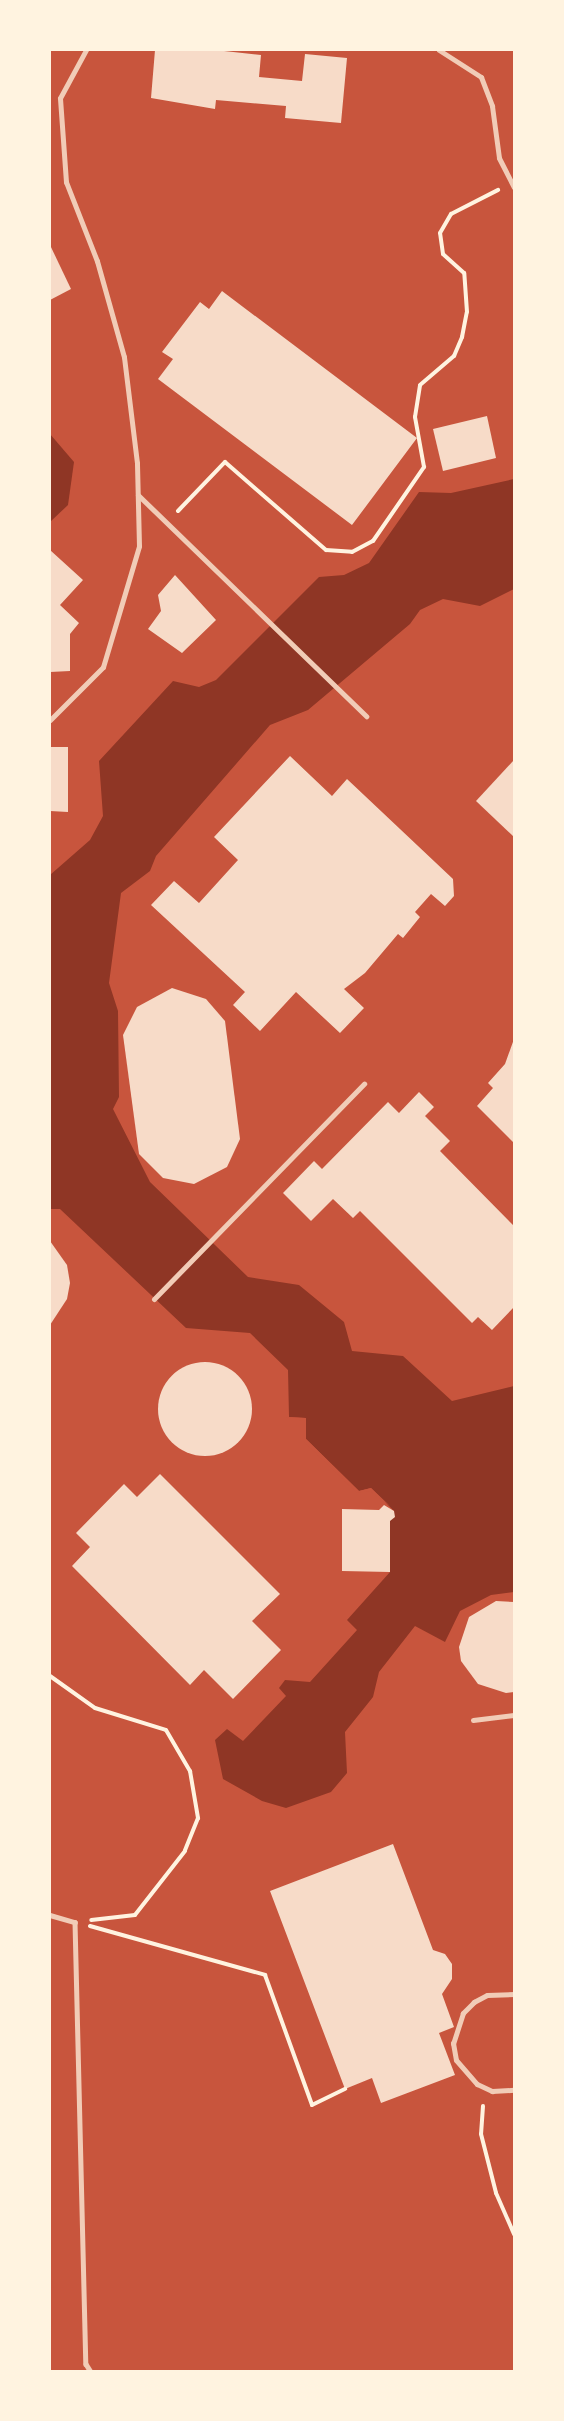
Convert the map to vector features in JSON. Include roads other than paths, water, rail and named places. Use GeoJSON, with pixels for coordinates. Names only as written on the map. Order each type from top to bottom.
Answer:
{"type":"FeatureCollection","features":[{"type":"Feature","properties":{"kind":"street"},"geometry":{"type":"LineString","coordinates":[[50,720],[103,667],[139,546],[138,495],[123,357],[97,261],[66,182],[60,98],[86,50]]}},
{"type":"Feature","properties":{"kind":"street"},"geometry":{"type":"LineString","coordinates":[[439,50],[481,77],[492,106],[499,158],[514,185]]}},
{"type":"Feature","properties":{"kind":"street"},"geometry":{"type":"LineString","coordinates":[[138,495],[233,584],[366,716]]}},
{"type":"Feature","properties":{"kind":"street"},"geometry":{"type":"LineString","coordinates":[[154,1299],[213,1243],[364,1084]]}},
{"type":"Feature","properties":{"kind":"street"},"geometry":{"type":"LineString","coordinates":[[473,1720],[514,1715]]}},
{"type":"Feature","properties":{"kind":"street"},"geometry":{"type":"LineString","coordinates":[[514,1994],[487,1995],[474,2002],[455,2027],[456,2060],[465,2074],[484,2087],[514,2090]]}},
{"type":"Feature","properties":{"kind":"lane"},"geometry":{"type":"LineString","coordinates":[[50,1915],[75,1922],[86,2364],[91,2372]]}}]}
